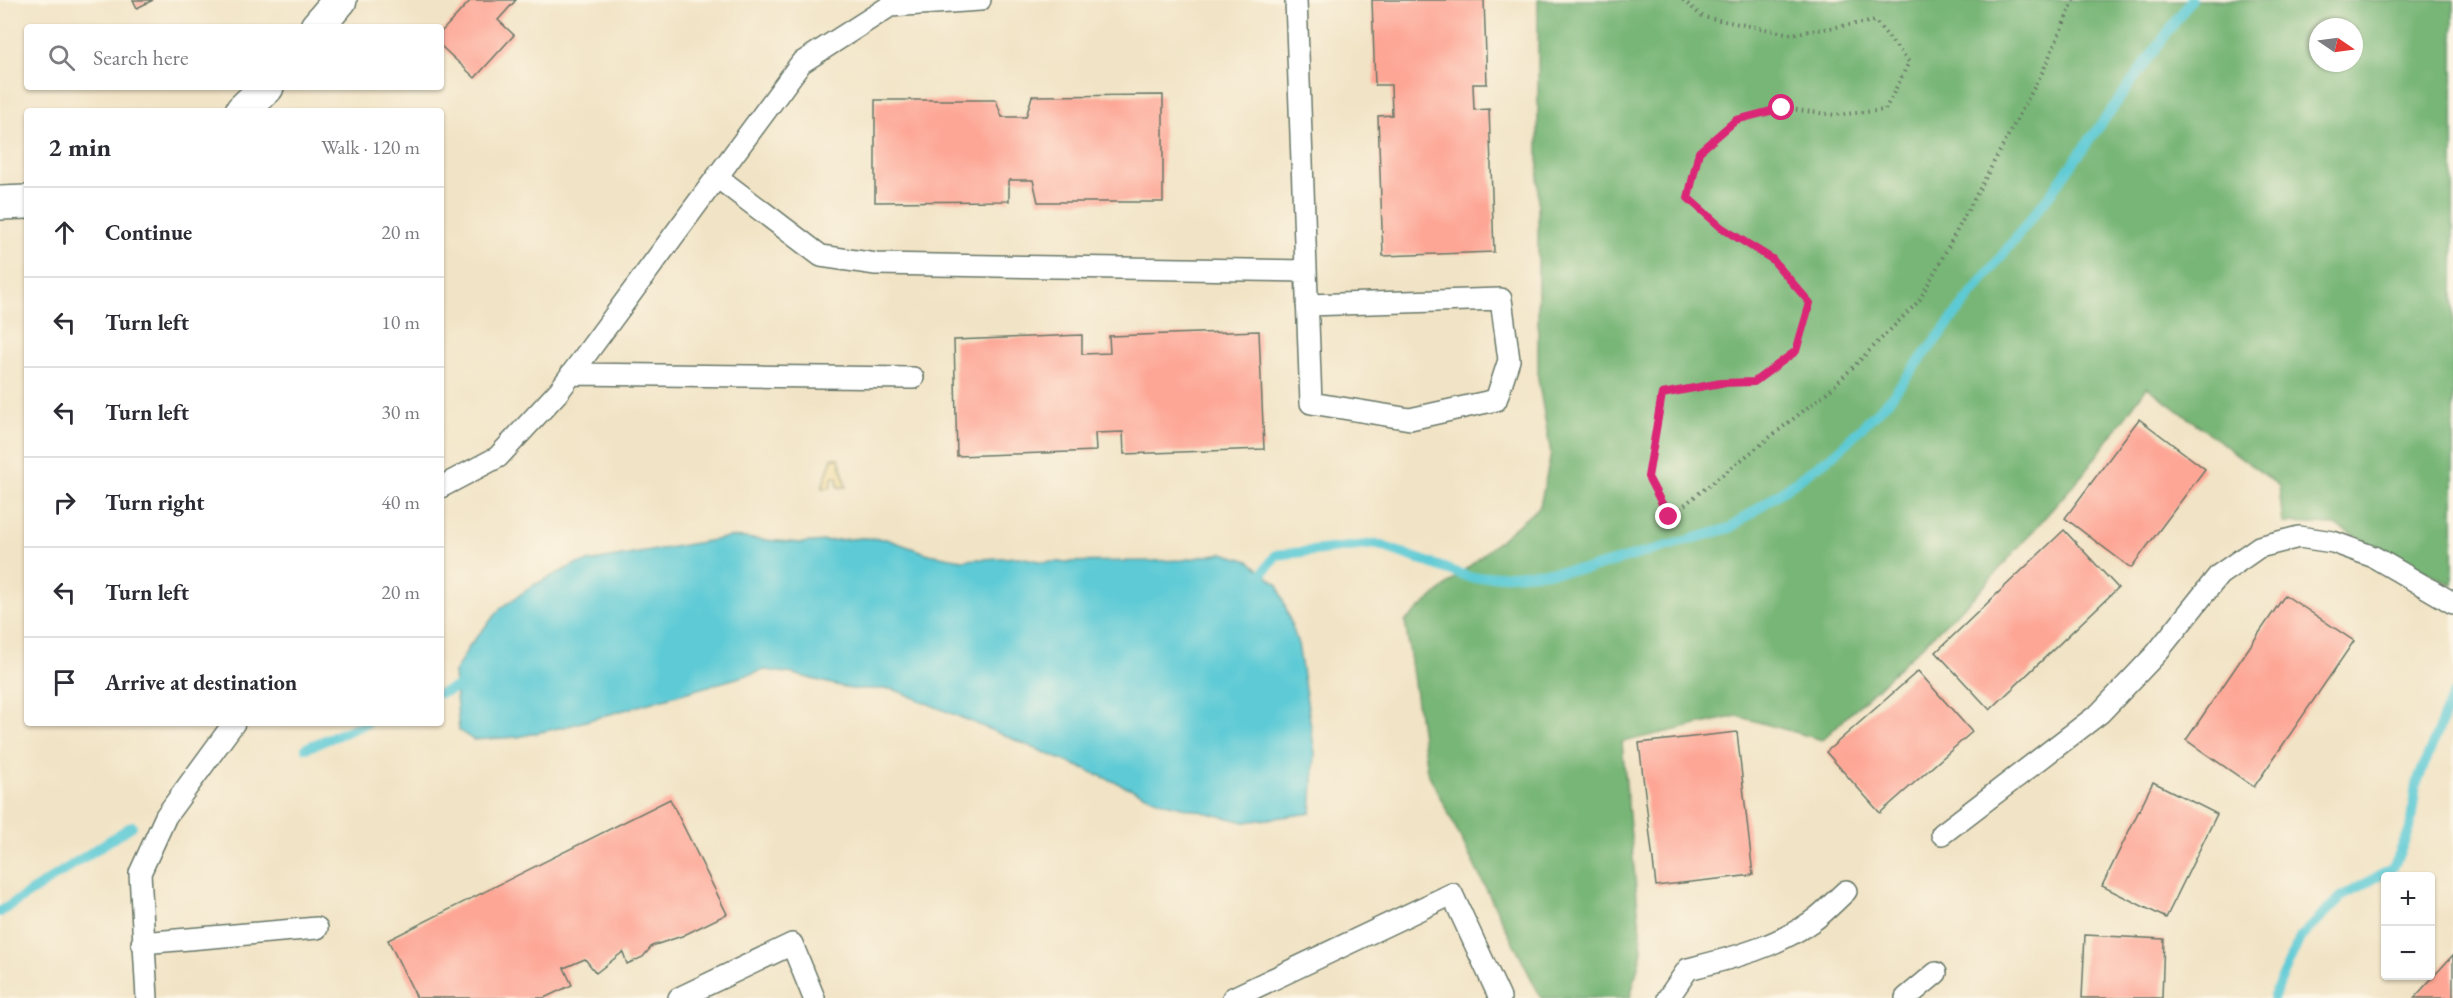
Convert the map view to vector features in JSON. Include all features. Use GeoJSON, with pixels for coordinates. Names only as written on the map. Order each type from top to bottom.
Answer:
{"type":"FeatureCollection","features":[{"type":"Feature","properties":{"kind":"street"},"geometry":{"type":"LineString","coordinates":[[320,24],[340,0]]}},
{"type":"Feature","properties":{"kind":"street"},"geometry":{"type":"LineString","coordinates":[[245,108],[264,90]]}},
{"type":"Feature","properties":{"kind":"street"},"geometry":{"type":"LineString","coordinates":[[0,203],[24,202]]}},
{"type":"Feature","properties":{"kind":"lane"},"geometry":{"type":"LineString","coordinates":[[444,485],[498,457],[559,392],[801,63],[890,6],[980,0]]}},
{"type":"Feature","properties":{"kind":"lane"},"geometry":{"type":"LineString","coordinates":[[1296,0],[1307,305],[1311,403],[1410,419],[1496,400],[1509,360],[1501,299],[1307,305]]}},
{"type":"Feature","properties":{"kind":"lane"},"geometry":{"type":"LineString","coordinates":[[717,177],[821,256],[876,264],[1306,271]]}},
{"type":"Feature","properties":{"kind":"lane"},"geometry":{"type":"LineString","coordinates":[[571,374],[913,378]]}},
{"type":"Feature","properties":{"kind":"lane"},"geometry":{"type":"LineString","coordinates":[[1942,834],[2100,713],[2155,655],[2219,575],[2259,548],[2299,537],[2333,542],[2374,557],[2453,603]]}},
{"type":"Feature","properties":{"kind":"lane"},"geometry":{"type":"LineString","coordinates":[[147,998],[142,943],[140,873],[166,816],[232,726]]}},
{"type":"Feature","properties":{"kind":"lane"},"geometry":{"type":"LineString","coordinates":[[1668,998],[1688,969],[1734,958],[1776,943],[1812,921],[1846,891]]}},
{"type":"Feature","properties":{"kind":"lane"},"geometry":{"type":"LineString","coordinates":[[1233,998],[1452,894],[1500,998]]}},
{"type":"Feature","properties":{"kind":"lane"},"geometry":{"type":"LineString","coordinates":[[142,943],[317,928]]}},
{"type":"Feature","properties":{"kind":"lane"},"geometry":{"type":"LineString","coordinates":[[679,998],[792,944],[814,998]]}},
{"type":"Feature","properties":{"kind":"lane"},"geometry":{"type":"LineString","coordinates":[[1906,998],[1936,973]]}},
{"type":"Feature","properties":{"kind":"path"},"geometry":{"type":"LineString","coordinates":[[1683,0],[1703,17],[1791,34],[1875,21],[1909,62],[1885,110],[1835,115],[1782,108],[1736,120],[1699,152],[1688,198],[1722,228],[1772,259],[1810,303],[1796,351],[1754,382],[1721,383],[1662,394],[1648,477],[1669,517],[1831,389],[1919,301],[2043,71],[2074,0]]}},
{"type":"Feature","properties":{"kind":"green space"},"geometry":{"type":"Polygon","coordinates":[[[1538,0],[2453,0],[2453,585],[2334,525],[2283,523],[2279,486],[2147,387],[2084,473],[1980,591],[1822,740],[1737,716],[1622,742],[1642,951],[1630,998],[1541,998],[1427,771],[1405,621],[1540,506],[1551,454],[1538,379],[1538,0]]]}},
{"type":"Feature","properties":{"kind":"sand"},"geometry":{"type":"Polygon","coordinates":[[[832,458],[839,458],[846,487],[838,487],[837,477],[833,476],[830,488],[822,488],[832,458]]]}},
{"type":"Feature","properties":{"kind":"water"},"geometry":{"type":"Polygon","coordinates":[[[731,537],[801,543],[862,538],[886,539],[929,554],[962,560],[1020,557],[1044,562],[1153,561],[1183,560],[1223,553],[1249,561],[1278,585],[1298,644],[1315,753],[1311,813],[1245,822],[1165,803],[893,689],[851,689],[793,674],[765,670],[568,726],[518,737],[473,740],[459,730],[454,673],[470,645],[501,608],[534,585],[576,564],[731,537]]]}},
{"type":"Feature","properties":{"kind":"building"},"geometry":{"type":"Polygon","coordinates":[[[133,0],[153,0],[137,8],[133,0]]]}},
{"type":"Feature","properties":{"kind":"building"},"geometry":{"type":"Polygon","coordinates":[[[471,0],[516,0],[498,20],[514,35],[475,78],[444,49],[444,29],[471,0]]]}},
{"type":"Feature","properties":{"kind":"building"},"geometry":{"type":"Polygon","coordinates":[[[1372,0],[1484,0],[1487,84],[1473,84],[1474,110],[1489,109],[1494,252],[1383,256],[1378,116],[1392,115],[1391,85],[1375,85],[1372,0]]]}},
{"type":"Feature","properties":{"kind":"building"},"geometry":{"type":"Polygon","coordinates":[[[1163,95],[1163,202],[1038,202],[1033,180],[1009,180],[1009,201],[875,202],[875,100],[996,100],[1002,117],[1026,117],[1032,96],[1163,95]]]}},
{"type":"Feature","properties":{"kind":"building"},"geometry":{"type":"Polygon","coordinates":[[[1259,331],[1264,449],[1124,454],[1123,432],[1095,433],[1096,451],[957,456],[954,340],[1082,335],[1082,354],[1110,353],[1109,336],[1259,331]]]}},
{"type":"Feature","properties":{"kind":"building"},"geometry":{"type":"Polygon","coordinates":[[[2139,419],[2205,469],[2131,568],[2065,518],[2139,419]]]}},
{"type":"Feature","properties":{"kind":"building"},"geometry":{"type":"Polygon","coordinates":[[[2064,530],[2118,588],[1990,710],[1936,652],[2064,530]]]}},
{"type":"Feature","properties":{"kind":"building"},"geometry":{"type":"Polygon","coordinates":[[[2285,595],[2354,641],[2254,787],[2186,740],[2285,595]]]}},
{"type":"Feature","properties":{"kind":"building"},"geometry":{"type":"Polygon","coordinates":[[[1918,671],[1972,732],[1880,813],[1826,752],[1918,671]]]}},
{"type":"Feature","properties":{"kind":"building"},"geometry":{"type":"Polygon","coordinates":[[[1737,732],[1753,875],[1656,886],[1639,743],[1737,732]]]}},
{"type":"Feature","properties":{"kind":"building"},"geometry":{"type":"Polygon","coordinates":[[[2153,782],[2217,814],[2166,918],[2102,886],[2153,782]]]}},
{"type":"Feature","properties":{"kind":"building"},"geometry":{"type":"Polygon","coordinates":[[[670,799],[727,914],[682,936],[652,946],[643,957],[627,964],[623,952],[596,973],[585,959],[564,968],[572,985],[544,998],[417,998],[388,940],[670,799]]]}},
{"type":"Feature","properties":{"kind":"building"},"geometry":{"type":"Polygon","coordinates":[[[2085,935],[2164,939],[2162,998],[2082,998],[2085,935]]]}},
{"type":"Feature","properties":{"kind":"building"},"geometry":{"type":"Polygon","coordinates":[[[2453,955],[2453,998],[2414,998],[2430,980],[2435,980],[2435,975],[2453,955]]]}},
{"type":"Feature","properties":{"kind":"waterway"},"geometry":{"type":"LineString","coordinates":[[1251,578],[1263,573],[1276,555],[1376,544],[1472,578],[1588,569],[1730,528],[1836,453],[1888,401],[2054,189],[2191,0]]}},
{"type":"Feature","properties":{"kind":"waterway"},"geometry":{"type":"LineString","coordinates":[[444,692],[466,684]]}},
{"type":"Feature","properties":{"kind":"waterway"},"geometry":{"type":"LineString","coordinates":[[2273,998],[2300,938],[2341,897],[2393,868],[2410,829],[2416,785],[2453,694]]}},
{"type":"Feature","properties":{"kind":"waterway"},"geometry":{"type":"LineString","coordinates":[[306,748],[360,726]]}},
{"type":"Feature","properties":{"kind":"waterway"},"geometry":{"type":"LineString","coordinates":[[0,912],[132,826]]}},
{"type":"Feature","properties":{"kind":"route"},"geometry":{"type":"LineString","coordinates":[[1669,517],[1648,477],[1662,394],[1721,383],[1754,382],[1796,351],[1810,303],[1772,259],[1722,228],[1688,198],[1699,152],[1736,120],[1782,108]]}}]}
